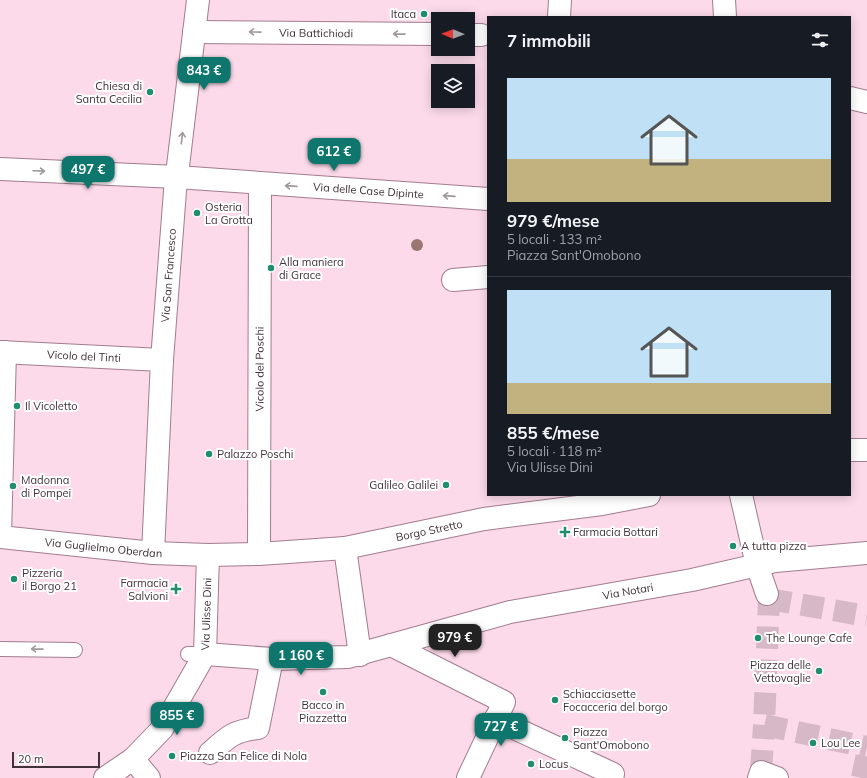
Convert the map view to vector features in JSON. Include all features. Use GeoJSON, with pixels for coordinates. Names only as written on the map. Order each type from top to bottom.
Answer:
{"type":"FeatureCollection","features":[{"type":"Feature","properties":{"kind":"street","name":"Via San Francesco"},"geometry":{"type":"LineString","coordinates":[[153,553],[162,360],[177,177],[198,0]]}},
{"type":"Feature","properties":{"kind":"street"},"geometry":{"type":"LineString","coordinates":[[558,16],[560,0]]}},
{"type":"Feature","properties":{"kind":"street"},"geometry":{"type":"LineString","coordinates":[[724,0],[725,16]]}},
{"type":"Feature","properties":{"kind":"street","name":"Via Battichiodi"},"geometry":{"type":"LineString","coordinates":[[194,32],[431,34]]}},
{"type":"Feature","properties":{"kind":"street"},"geometry":{"type":"LineString","coordinates":[[851,98],[867,102]]}},
{"type":"Feature","properties":{"kind":"street","name":"Via delle Case Dipinte"},"geometry":{"type":"LineString","coordinates":[[0,170],[177,177],[487,199]]}},
{"type":"Feature","properties":{"kind":"street","name":"Vicolo del Poschi"},"geometry":{"type":"LineString","coordinates":[[259,554],[260,184]]}},
{"type":"Feature","properties":{"kind":"street"},"geometry":{"type":"LineString","coordinates":[[453,280],[487,277]]}},
{"type":"Feature","properties":{"kind":"street","name":"Vicolo del Tinti"},"geometry":{"type":"LineString","coordinates":[[0,536],[3,352],[162,360]]}},
{"type":"Feature","properties":{"kind":"street"},"geometry":{"type":"LineString","coordinates":[[851,450],[867,450]]}},
{"type":"Feature","properties":{"kind":"street","name":"Borgo Stretto"},"geometry":{"type":"LineString","coordinates":[[208,556],[345,548],[484,519],[589,500],[637,496]]}},
{"type":"Feature","properties":{"kind":"street"},"geometry":{"type":"LineString","coordinates":[[741,496],[757,565],[767,594]]}},
{"type":"Feature","properties":{"kind":"street","name":"Via Guglielmo Oberdan"},"geometry":{"type":"LineString","coordinates":[[0,536],[153,553],[208,556]]}},
{"type":"Feature","properties":{"kind":"street"},"geometry":{"type":"LineString","coordinates":[[345,548],[360,655]]}},
{"type":"Feature","properties":{"kind":"street","name":"Via Notari"},"geometry":{"type":"LineString","coordinates":[[197,654],[272,659],[348,657],[360,655],[390,645],[510,612],[692,580],[775,562],[867,553]]}},
{"type":"Feature","properties":{"kind":"street","name":"Via Ulisse Dini"},"geometry":{"type":"LineString","coordinates":[[105,778],[133,759],[162,729],[197,654],[208,556]]}},
{"type":"Feature","properties":{"kind":"street"},"geometry":{"type":"LineString","coordinates":[[390,645],[613,774],[612,778]]}},
{"type":"Feature","properties":{"kind":"street"},"geometry":{"type":"LineString","coordinates":[[210,753],[231,735],[242,730],[258,728],[272,659]]}},
{"type":"Feature","properties":{"kind":"street"},"geometry":{"type":"LineString","coordinates":[[468,778],[500,710]]}},
{"type":"Feature","properties":{"kind":"street"},"geometry":{"type":"LineString","coordinates":[[133,759],[149,778]]}},
{"type":"Feature","properties":{"kind":"lane"},"geometry":{"type":"LineString","coordinates":[[0,649],[75,650]]}},
{"type":"Feature","properties":{"kind":"tunnel"},"geometry":{"type":"LineString","coordinates":[[767,594],[769,599],[764,725],[867,747]]}},
{"type":"Feature","properties":{"kind":"tunnel"},"geometry":{"type":"LineString","coordinates":[[769,599],[867,616]]}},
{"type":"Feature","properties":{"kind":"tunnel"},"geometry":{"type":"LineString","coordinates":[[761,772],[764,725]]}},
{"type":"Feature","properties":{"kind":"tunnel"},"geometry":{"type":"LineString","coordinates":[[862,778],[867,754]]}},
{"type":"Feature","properties":{"kind":"place","name":"Itaca"},"geometry":{"type":"Point","coordinates":[424,14]}},
{"type":"Feature","properties":{"kind":"place","name":"Chiesa di Santa Cecilia"},"geometry":{"type":"Point","coordinates":[150,92]}},
{"type":"Feature","properties":{"kind":"place","name":"Osteria La Grotta"},"geometry":{"type":"Point","coordinates":[197,213]}},
{"type":"Feature","properties":{"kind":"place","name":"Alla maniera di Grace"},"geometry":{"type":"Point","coordinates":[271,268]}},
{"type":"Feature","properties":{"kind":"place","name":"Il Vicoletto"},"geometry":{"type":"Point","coordinates":[17,406]}},
{"type":"Feature","properties":{"kind":"place","name":"Palazzo Poschi"},"geometry":{"type":"Point","coordinates":[209,454]}},
{"type":"Feature","properties":{"kind":"place","name":"Galileo Galilei"},"geometry":{"type":"Point","coordinates":[446,485]}},
{"type":"Feature","properties":{"kind":"place","name":"Madonna di Pompei"},"geometry":{"type":"Point","coordinates":[13,486]}},
{"type":"Feature","properties":{"kind":"place","name":"Farmacia Bottari"},"geometry":{"type":"Point","coordinates":[565,532]}},
{"type":"Feature","properties":{"kind":"place","name":"A tutta pizza"},"geometry":{"type":"Point","coordinates":[733,546]}},
{"type":"Feature","properties":{"kind":"place","name":"Pizzeria il Borgo 21"},"geometry":{"type":"Point","coordinates":[14,579]}},
{"type":"Feature","properties":{"kind":"place","name":"Farmacia Salvioni"},"geometry":{"type":"Point","coordinates":[176,589]}},
{"type":"Feature","properties":{"kind":"place","name":"The Lounge Cafe"},"geometry":{"type":"Point","coordinates":[758,638]}},
{"type":"Feature","properties":{"kind":"place","name":"Piazza delle Vettovaglie"},"geometry":{"type":"Point","coordinates":[819,671]}},
{"type":"Feature","properties":{"kind":"place","name":"Bacco in Piazzetta"},"geometry":{"type":"Point","coordinates":[323,692]}},
{"type":"Feature","properties":{"kind":"place","name":"Schiacciasette Focacceria del borgo"},"geometry":{"type":"Point","coordinates":[555,700]}},
{"type":"Feature","properties":{"kind":"place","name":"Piazza Sant'Omobono"},"geometry":{"type":"Point","coordinates":[565,738]}},
{"type":"Feature","properties":{"kind":"place","name":"Lou Lee"},"geometry":{"type":"Point","coordinates":[813,743]}},
{"type":"Feature","properties":{"kind":"place","name":"Piazza San Felice di Nola"},"geometry":{"type":"Point","coordinates":[172,756]}},
{"type":"Feature","properties":{"kind":"place","name":"Locus"},"geometry":{"type":"Point","coordinates":[531,764]}}]}
